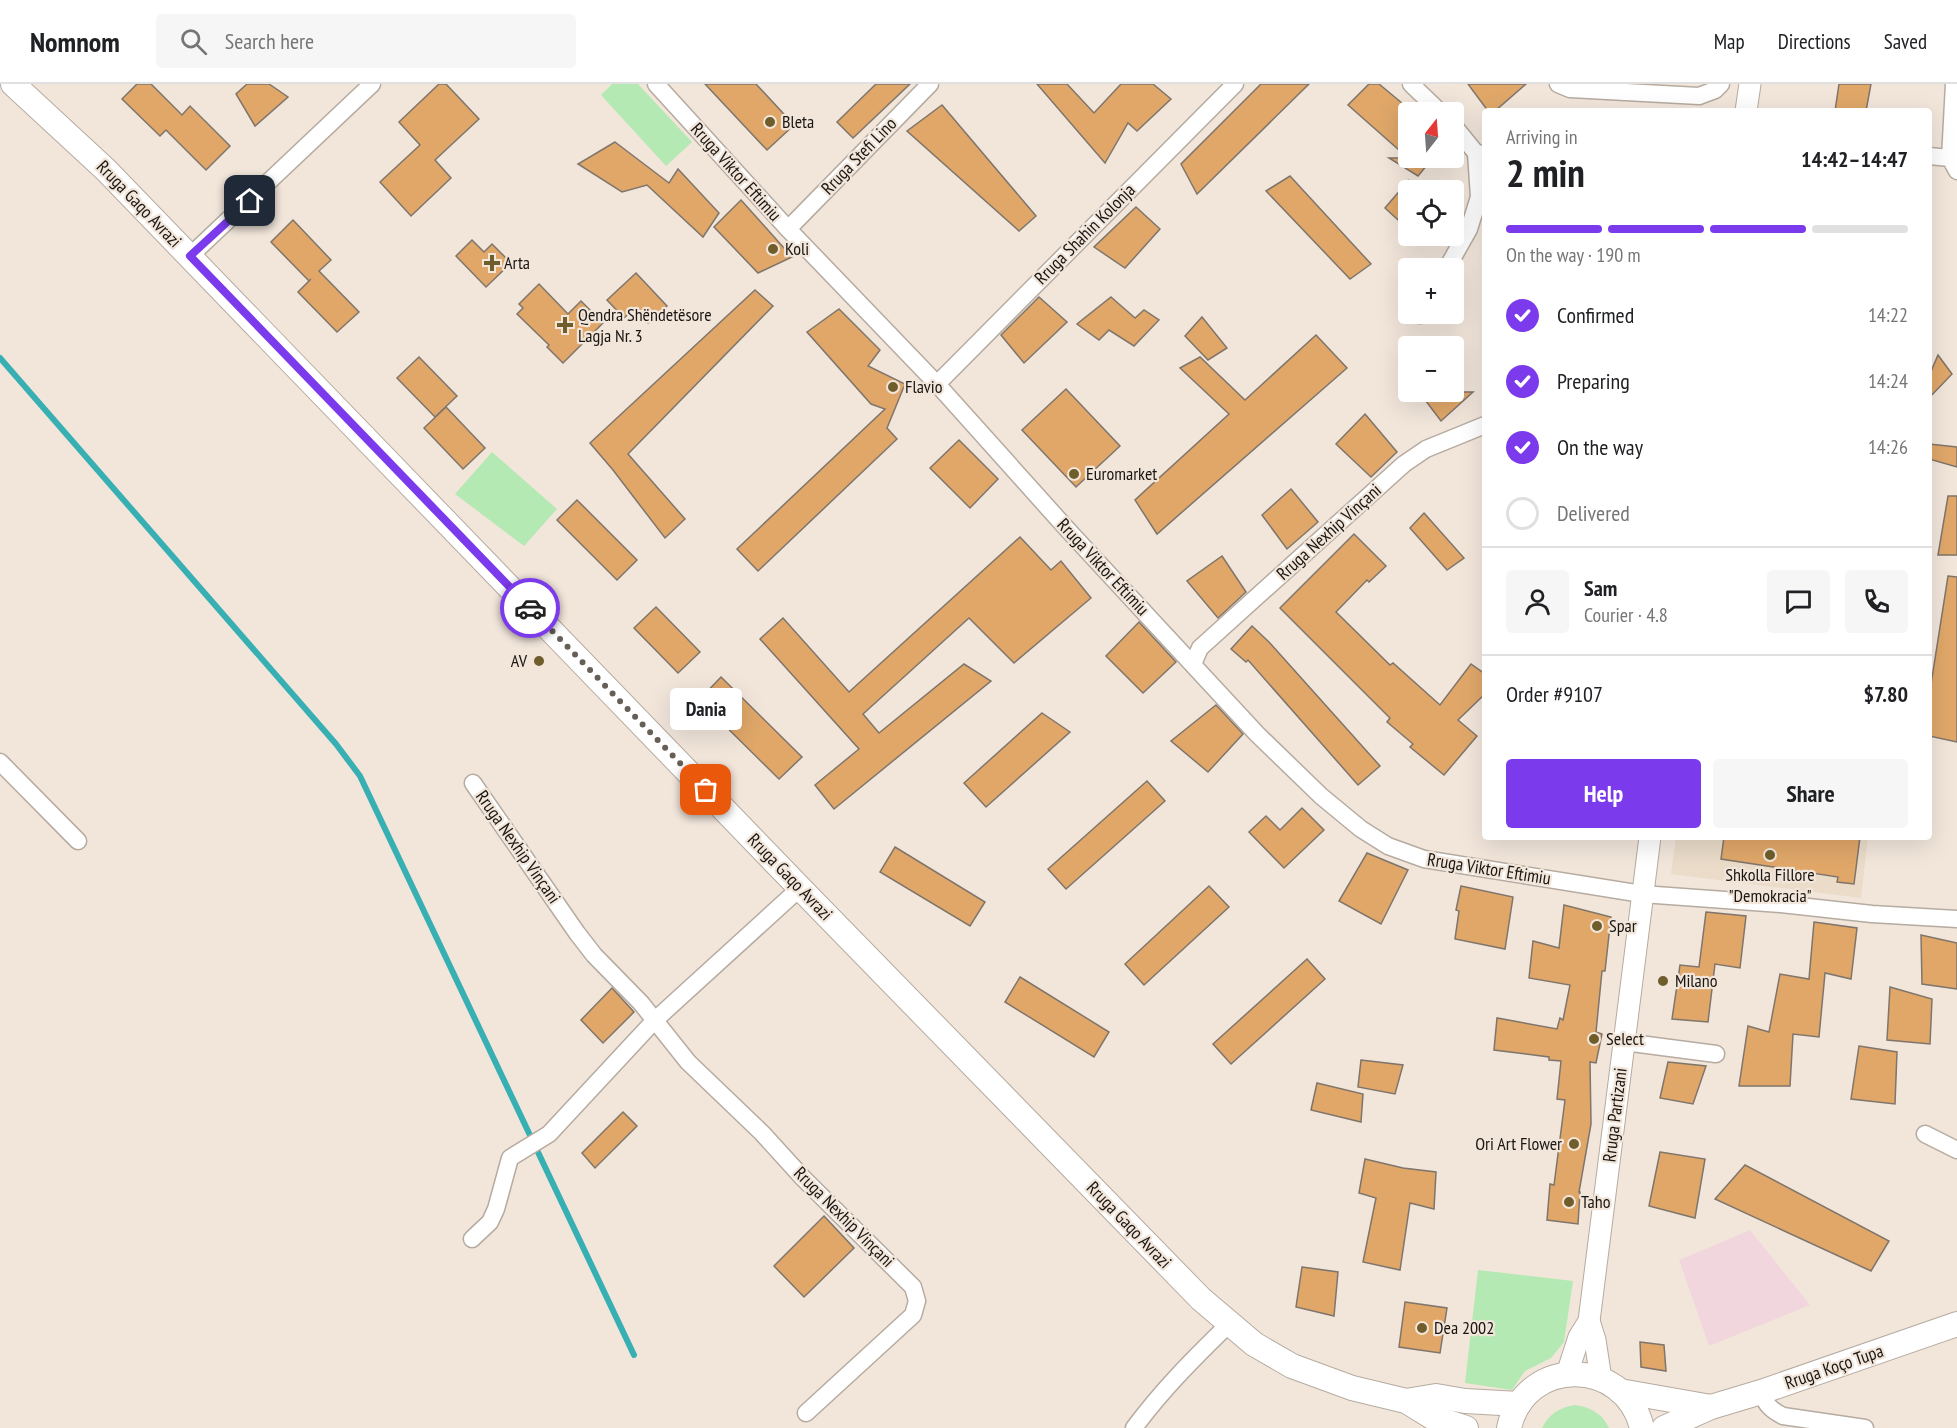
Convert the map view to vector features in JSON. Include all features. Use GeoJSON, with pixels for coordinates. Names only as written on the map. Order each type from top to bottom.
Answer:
{"type":"FeatureCollection","features":[{"type":"Feature","properties":{"kind":"main road","name":"Rruga Gaqo Avrazi"},"geometry":{"type":"LineString","coordinates":[[13,84],[98,162],[190,256],[800,888],[1201,1299],[1262,1350],[1292,1366],[1352,1388],[1406,1401],[1432,1417],[1466,1428]]}},
{"type":"Feature","properties":{"kind":"main road","name":"Rruga Koço Tupa"},"geometry":{"type":"LineString","coordinates":[[1664,1428],[1711,1407],[1957,1324]]}},
{"type":"Feature","properties":{"kind":"main road","name":"Rruga Koço Tupa"},"geometry":{"type":"LineString","coordinates":[[1567,1374],[1590,1375],[1611,1385],[1711,1407]]}},
{"type":"Feature","properties":{"kind":"main road"},"geometry":{"type":"LineString","coordinates":[[1509,1428],[1519,1404],[1535,1387],[1567,1374]]}},
{"type":"Feature","properties":{"kind":"main road"},"geometry":{"type":"LineString","coordinates":[[1611,1385],[1635,1409],[1642,1428]]}},
{"type":"Feature","properties":{"kind":"main road","name":"Rruga Gaqo Avrazi"},"geometry":{"type":"LineString","coordinates":[[1406,1401],[1436,1396],[1465,1401],[1519,1404]]}},
{"type":"Feature","properties":{"kind":"street"},"geometry":{"type":"LineString","coordinates":[[190,256],[372,84]]}},
{"type":"Feature","properties":{"kind":"street","name":"Rruga Viktor Eftimiu"},"geometry":{"type":"LineString","coordinates":[[656,84],[788,229],[937,384],[1257,734],[1321,796],[1360,829],[1388,846],[1424,859],[1642,894],[1957,919]]}},
{"type":"Feature","properties":{"kind":"street","name":"Rruga Stefi Lino"},"geometry":{"type":"LineString","coordinates":[[788,229],[930,84]]}},
{"type":"Feature","properties":{"kind":"street","name":"Rruga Shahin Kolonja"},"geometry":{"type":"LineString","coordinates":[[937,384],[1235,84]]}},
{"type":"Feature","properties":{"kind":"street"},"geometry":{"type":"LineString","coordinates":[[1411,84],[1430,102]]}},
{"type":"Feature","properties":{"kind":"street"},"geometry":{"type":"LineString","coordinates":[[1558,84],[1570,89],[1699,96],[1715,90],[1721,84]]}},
{"type":"Feature","properties":{"kind":"street"},"geometry":{"type":"LineString","coordinates":[[1932,157],[1953,164],[1954,84]]}},
{"type":"Feature","properties":{"kind":"street"},"geometry":{"type":"LineString","coordinates":[[1453,258],[1469,229],[1479,197],[1480,153],[1464,136]]}},
{"type":"Feature","properties":{"kind":"street","name":"Rruga Nexhip Vinçani"},"geometry":{"type":"LineString","coordinates":[[1193,664],[1200,648],[1404,464],[1426,449],[1482,427]]}},
{"type":"Feature","properties":{"kind":"street"},"geometry":{"type":"LineString","coordinates":[[0,762],[78,841]]}},
{"type":"Feature","properties":{"kind":"street","name":"Rruga Nexhip Vinçani"},"geometry":{"type":"LineString","coordinates":[[473,783],[594,956],[641,1003],[688,1062],[762,1133],[803,1178],[913,1287],[917,1301],[913,1315],[806,1413]]}},
{"type":"Feature","properties":{"kind":"street","name":"Rruga Partizani"},"geometry":{"type":"LineString","coordinates":[[1611,1385],[1589,1321],[1650,840]]}},
{"type":"Feature","properties":{"kind":"street"},"geometry":{"type":"LineString","coordinates":[[472,1239],[490,1222],[496,1209],[510,1158],[526,1146],[549,1134],[654,1021],[800,888]]}},
{"type":"Feature","properties":{"kind":"street"},"geometry":{"type":"LineString","coordinates":[[1624,1042],[1716,1054]]}},
{"type":"Feature","properties":{"kind":"street"},"geometry":{"type":"LineString","coordinates":[[1925,1134],[1957,1150]]}},
{"type":"Feature","properties":{"kind":"street","name":"Rruga Partizani"},"geometry":{"type":"LineString","coordinates":[[1567,1374],[1579,1337],[1589,1321]]}},
{"type":"Feature","properties":{"kind":"street"},"geometry":{"type":"LineString","coordinates":[[1134,1428],[1185,1367],[1229,1324]]}},
{"type":"Feature","properties":{"kind":"street"},"geometry":{"type":"LineString","coordinates":[[1761,1392],[1766,1404],[1773,1411],[1784,1416],[1865,1428]]}},
{"type":"Feature","properties":{"kind":"shaded area","name":"Shkolla Fillore \"Demokracia\""},"geometry":{"type":"Polygon","coordinates":[[[1676,840],[1868,840],[1861,898],[1671,874],[1676,840]]]}},
{"type":"Feature","properties":{"kind":"shaded area"},"geometry":{"type":"Polygon","coordinates":[[[1750,1230],[1810,1305],[1709,1346],[1679,1260],[1750,1230]]]}},
{"type":"Feature","properties":{"kind":"green space"},"geometry":{"type":"Polygon","coordinates":[[[612,84],[638,84],[692,142],[666,166],[601,95],[612,84]]]}},
{"type":"Feature","properties":{"kind":"green space"},"geometry":{"type":"Polygon","coordinates":[[[492,452],[557,509],[524,546],[455,494],[492,452]]]}},
{"type":"Feature","properties":{"kind":"green space"},"geometry":{"type":"Polygon","coordinates":[[[1478,1270],[1573,1281],[1564,1342],[1551,1358],[1525,1371],[1512,1390],[1465,1383],[1478,1270]]]}},
{"type":"Feature","properties":{"kind":"green space"},"geometry":{"type":"Polygon","coordinates":[[[1575,1405],[1595,1412],[1603,1418],[1609,1428],[1542,1428],[1556,1412],[1564,1407],[1575,1405]]]}},
{"type":"Feature","properties":{"kind":"building"},"geometry":{"type":"Polygon","coordinates":[[[137,84],[151,84],[182,115],[190,106],[230,146],[206,170],[166,130],[160,136],[122,99],[137,84]]]}},
{"type":"Feature","properties":{"kind":"building"},"geometry":{"type":"Polygon","coordinates":[[[247,84],[269,84],[288,97],[255,126],[236,94],[247,84]]]}},
{"type":"Feature","properties":{"kind":"building"},"geometry":{"type":"Polygon","coordinates":[[[439,84],[446,84],[479,119],[435,160],[451,178],[411,216],[380,182],[420,145],[399,122],[439,84]]]}},
{"type":"Feature","properties":{"kind":"building"},"geometry":{"type":"Polygon","coordinates":[[[705,84],[756,84],[794,125],[767,150],[705,84]]]}},
{"type":"Feature","properties":{"kind":"building"},"geometry":{"type":"Polygon","coordinates":[[[876,84],[910,84],[853,138],[837,122],[876,84]]]}},
{"type":"Feature","properties":{"kind":"building"},"geometry":{"type":"Polygon","coordinates":[[[1037,84],[1067,84],[1094,113],[1121,84],[1153,84],[1171,99],[1137,131],[1128,123],[1105,163],[1037,84]]]}},
{"type":"Feature","properties":{"kind":"building"},"geometry":{"type":"Polygon","coordinates":[[[1261,84],[1309,84],[1197,194],[1181,164],[1261,84]]]}},
{"type":"Feature","properties":{"kind":"building"},"geometry":{"type":"Polygon","coordinates":[[[1369,84],[1379,84],[1401,102],[1398,102],[1398,149],[1348,105],[1369,84]]]}},
{"type":"Feature","properties":{"kind":"building"},"geometry":{"type":"Polygon","coordinates":[[[1468,84],[1526,84],[1498,108],[1486,108],[1468,84]]]}},
{"type":"Feature","properties":{"kind":"building"},"geometry":{"type":"Polygon","coordinates":[[[1839,84],[1871,84],[1867,108],[1835,108],[1839,84]]]}},
{"type":"Feature","properties":{"kind":"building"},"geometry":{"type":"Polygon","coordinates":[[[942,105],[1036,216],[1019,231],[907,131],[942,105]]]}},
{"type":"Feature","properties":{"kind":"building"},"geometry":{"type":"Polygon","coordinates":[[[615,142],[669,183],[678,169],[719,213],[703,237],[647,185],[622,192],[578,164],[615,142]]]}},
{"type":"Feature","properties":{"kind":"building"},"geometry":{"type":"Polygon","coordinates":[[[1389,158],[1398,158],[1398,164],[1389,158]]]}},
{"type":"Feature","properties":{"kind":"building"},"geometry":{"type":"Polygon","coordinates":[[[1405,168],[1425,168],[1418,176],[1405,168]]]}},
{"type":"Feature","properties":{"kind":"building"},"geometry":{"type":"Polygon","coordinates":[[[1290,176],[1371,264],[1350,279],[1266,191],[1290,176]]]}},
{"type":"Feature","properties":{"kind":"building"},"geometry":{"type":"Polygon","coordinates":[[[1398,193],[1398,220],[1385,208],[1398,193]]]}},
{"type":"Feature","properties":{"kind":"building"},"geometry":{"type":"Polygon","coordinates":[[[741,200],[792,257],[758,273],[714,227],[741,200]]]}},
{"type":"Feature","properties":{"kind":"building"},"geometry":{"type":"Polygon","coordinates":[[[1136,207],[1160,229],[1125,268],[1094,247],[1136,207]]]}},
{"type":"Feature","properties":{"kind":"building"},"geometry":{"type":"Polygon","coordinates":[[[293,220],[331,260],[319,271],[359,312],[337,332],[298,292],[309,281],[271,242],[293,220]]]}},
{"type":"Feature","properties":{"kind":"building"},"geometry":{"type":"Polygon","coordinates":[[[472,240],[484,252],[492,244],[511,263],[486,287],[456,256],[472,240]]]}},
{"type":"Feature","properties":{"kind":"building"},"geometry":{"type":"Polygon","coordinates":[[[636,273],[667,306],[648,323],[634,309],[624,318],[607,300],[636,273]]]}},
{"type":"Feature","properties":{"kind":"building","name":"Qendra Shëndetësore Lagja Nr. 3"},"geometry":{"type":"Polygon","coordinates":[[[539,284],[568,314],[581,301],[603,323],[563,363],[547,347],[549,345],[517,314],[523,308],[519,304],[539,284]]]}},
{"type":"Feature","properties":{"kind":"building"},"geometry":{"type":"Polygon","coordinates":[[[755,290],[773,306],[628,454],[685,519],[665,538],[590,443],[755,290]]]}},
{"type":"Feature","properties":{"kind":"building"},"geometry":{"type":"Polygon","coordinates":[[[1039,297],[1067,322],[1024,363],[1001,335],[1039,297]]]}},
{"type":"Feature","properties":{"kind":"building"},"geometry":{"type":"Polygon","coordinates":[[[1111,297],[1135,318],[1144,310],[1159,320],[1134,346],[1109,330],[1099,340],[1077,324],[1111,297]]]}},
{"type":"Feature","properties":{"kind":"building"},"geometry":{"type":"Polygon","coordinates":[[[839,309],[880,350],[868,366],[905,384],[887,428],[897,439],[758,571],[737,549],[885,409],[871,404],[807,332],[839,309]]]}},
{"type":"Feature","properties":{"kind":"building"},"geometry":{"type":"Polygon","coordinates":[[[1202,317],[1227,348],[1208,360],[1185,336],[1202,317]]]}},
{"type":"Feature","properties":{"kind":"building"},"geometry":{"type":"Polygon","coordinates":[[[1316,335],[1347,368],[1157,534],[1135,500],[1229,414],[1180,368],[1200,357],[1245,400],[1316,335]]]}},
{"type":"Feature","properties":{"kind":"building"},"geometry":{"type":"Polygon","coordinates":[[[1938,355],[1952,374],[1932,395],[1932,369],[1938,355]]]}},
{"type":"Feature","properties":{"kind":"building"},"geometry":{"type":"Polygon","coordinates":[[[419,357],[457,396],[435,417],[397,378],[419,357]]]}},
{"type":"Feature","properties":{"kind":"building"},"geometry":{"type":"Polygon","coordinates":[[[1066,389],[1120,446],[1076,487],[1022,430],[1066,389]]]}},
{"type":"Feature","properties":{"kind":"building"},"geometry":{"type":"Polygon","coordinates":[[[1464,392],[1473,392],[1464,400],[1464,392]]]}},
{"type":"Feature","properties":{"kind":"building"},"geometry":{"type":"Polygon","coordinates":[[[1427,402],[1462,402],[1441,421],[1427,402]]]}},
{"type":"Feature","properties":{"kind":"building"},"geometry":{"type":"Polygon","coordinates":[[[446,407],[485,448],[463,469],[424,428],[446,407]]]}},
{"type":"Feature","properties":{"kind":"building"},"geometry":{"type":"Polygon","coordinates":[[[1365,414],[1397,452],[1371,477],[1336,444],[1365,414]]]}},
{"type":"Feature","properties":{"kind":"building"},"geometry":{"type":"Polygon","coordinates":[[[959,440],[998,479],[970,508],[930,468],[959,440]]]}},
{"type":"Feature","properties":{"kind":"building"},"geometry":{"type":"Polygon","coordinates":[[[1932,444],[1957,447],[1957,467],[1932,460],[1932,444]]]}},
{"type":"Feature","properties":{"kind":"building"},"geometry":{"type":"Polygon","coordinates":[[[1291,489],[1318,522],[1287,549],[1262,515],[1291,489]]]}},
{"type":"Feature","properties":{"kind":"building"},"geometry":{"type":"Polygon","coordinates":[[[1948,496],[1957,496],[1957,555],[1938,555],[1948,496]]]}},
{"type":"Feature","properties":{"kind":"building"},"geometry":{"type":"Polygon","coordinates":[[[577,500],[637,560],[617,580],[557,520],[577,500]]]}},
{"type":"Feature","properties":{"kind":"building"},"geometry":{"type":"Polygon","coordinates":[[[1424,513],[1464,558],[1447,570],[1410,528],[1424,513]]]}},
{"type":"Feature","properties":{"kind":"building"},"geometry":{"type":"Polygon","coordinates":[[[1354,534],[1386,566],[1369,582],[1367,580],[1336,612],[1390,665],[1393,663],[1440,705],[1471,664],[1482,672],[1482,697],[1458,720],[1477,736],[1444,775],[1410,747],[1413,744],[1387,722],[1390,718],[1280,608],[1354,534]]]}},
{"type":"Feature","properties":{"kind":"building"},"geometry":{"type":"Polygon","coordinates":[[[1020,537],[1051,570],[1061,561],[1091,598],[1014,663],[969,618],[863,714],[879,733],[964,664],[991,681],[834,809],[815,785],[859,749],[760,639],[783,618],[849,692],[1020,537]]]}},
{"type":"Feature","properties":{"kind":"building"},"geometry":{"type":"Polygon","coordinates":[[[1222,556],[1246,592],[1218,618],[1187,581],[1222,556]]]}},
{"type":"Feature","properties":{"kind":"building"},"geometry":{"type":"Polygon","coordinates":[[[1948,576],[1957,577],[1957,742],[1932,737],[1932,678],[1948,576]]]}},
{"type":"Feature","properties":{"kind":"building"},"geometry":{"type":"Polygon","coordinates":[[[656,607],[700,652],[678,673],[634,628],[656,607]]]}},
{"type":"Feature","properties":{"kind":"building"},"geometry":{"type":"Polygon","coordinates":[[[1139,622],[1176,662],[1143,693],[1106,656],[1139,622]]]}},
{"type":"Feature","properties":{"kind":"building"},"geometry":{"type":"Polygon","coordinates":[[[1252,626],[1380,766],[1358,785],[1248,660],[1246,662],[1231,649],[1252,626]]]}},
{"type":"Feature","properties":{"kind":"building"},"geometry":{"type":"Polygon","coordinates":[[[721,677],[802,757],[779,779],[699,700],[721,677]]]}},
{"type":"Feature","properties":{"kind":"building"},"geometry":{"type":"Polygon","coordinates":[[[1216,705],[1243,734],[1208,772],[1171,741],[1216,705]]]}},
{"type":"Feature","properties":{"kind":"building"},"geometry":{"type":"Polygon","coordinates":[[[1042,713],[1070,732],[986,807],[964,783],[1042,713]]]}},
{"type":"Feature","properties":{"kind":"building"},"geometry":{"type":"Polygon","coordinates":[[[1147,781],[1165,801],[1066,889],[1048,869],[1147,781]]]}},
{"type":"Feature","properties":{"kind":"building"},"geometry":{"type":"Polygon","coordinates":[[[1302,808],[1324,830],[1284,868],[1249,832],[1266,816],[1280,830],[1302,808]]]}},
{"type":"Feature","properties":{"kind":"building"},"geometry":{"type":"Polygon","coordinates":[[[1724,840],[1860,840],[1854,884],[1837,882],[1838,877],[1721,859],[1724,840]]]}},
{"type":"Feature","properties":{"kind":"building"},"geometry":{"type":"Polygon","coordinates":[[[895,847],[985,902],[970,926],[880,872],[895,847]]]}},
{"type":"Feature","properties":{"kind":"building"},"geometry":{"type":"Polygon","coordinates":[[[1367,853],[1408,870],[1381,924],[1339,901],[1367,853]]]}},
{"type":"Feature","properties":{"kind":"building"},"geometry":{"type":"Polygon","coordinates":[[[1209,886],[1229,907],[1144,985],[1125,964],[1209,886]]]}},
{"type":"Feature","properties":{"kind":"building"},"geometry":{"type":"Polygon","coordinates":[[[1461,886],[1513,897],[1505,949],[1455,939],[1459,911],[1456,910],[1461,886]]]}},
{"type":"Feature","properties":{"kind":"building"},"geometry":{"type":"Polygon","coordinates":[[[1564,905],[1611,917],[1605,971],[1602,971],[1596,1032],[1602,1034],[1596,1063],[1590,1062],[1591,1124],[1579,1192],[1578,1224],[1547,1220],[1550,1184],[1554,1185],[1565,1100],[1557,1099],[1561,1061],[1549,1060],[1549,1057],[1494,1050],[1497,1018],[1557,1029],[1560,1018],[1563,1020],[1570,985],[1529,978],[1533,941],[1559,948],[1564,905]]]}},
{"type":"Feature","properties":{"kind":"building"},"geometry":{"type":"Polygon","coordinates":[[[1706,912],[1746,916],[1740,968],[1715,964],[1708,1022],[1672,1019],[1680,965],[1699,967],[1706,912]]]}},
{"type":"Feature","properties":{"kind":"building"},"geometry":{"type":"Polygon","coordinates":[[[1814,922],[1857,928],[1851,979],[1825,973],[1819,1037],[1793,1034],[1790,1086],[1739,1086],[1748,1026],[1769,1032],[1780,974],[1809,979],[1814,922]]]}},
{"type":"Feature","properties":{"kind":"building"},"geometry":{"type":"Polygon","coordinates":[[[1921,935],[1957,943],[1957,989],[1922,984],[1921,935]]]}},
{"type":"Feature","properties":{"kind":"building"},"geometry":{"type":"Polygon","coordinates":[[[1307,959],[1325,979],[1231,1064],[1213,1044],[1307,959]]]}},
{"type":"Feature","properties":{"kind":"building"},"geometry":{"type":"Polygon","coordinates":[[[1020,977],[1109,1032],[1094,1057],[1005,1002],[1020,977]]]}},
{"type":"Feature","properties":{"kind":"building"},"geometry":{"type":"Polygon","coordinates":[[[1890,987],[1932,999],[1930,1044],[1887,1040],[1890,987]]]}},
{"type":"Feature","properties":{"kind":"building"},"geometry":{"type":"Polygon","coordinates":[[[612,988],[634,1012],[603,1043],[581,1020],[612,988]]]}},
{"type":"Feature","properties":{"kind":"building"},"geometry":{"type":"Polygon","coordinates":[[[1859,1046],[1897,1052],[1895,1104],[1851,1099],[1859,1046]]]}},
{"type":"Feature","properties":{"kind":"building"},"geometry":{"type":"Polygon","coordinates":[[[1361,1060],[1403,1065],[1395,1094],[1358,1087],[1361,1060]]]}},
{"type":"Feature","properties":{"kind":"building"},"geometry":{"type":"Polygon","coordinates":[[[1668,1062],[1706,1066],[1693,1104],[1660,1098],[1668,1062]]]}},
{"type":"Feature","properties":{"kind":"building"},"geometry":{"type":"Polygon","coordinates":[[[1317,1083],[1363,1094],[1361,1122],[1311,1110],[1317,1083]]]}},
{"type":"Feature","properties":{"kind":"building"},"geometry":{"type":"Polygon","coordinates":[[[623,1112],[637,1126],[595,1168],[582,1153],[623,1112]]]}},
{"type":"Feature","properties":{"kind":"building"},"geometry":{"type":"Polygon","coordinates":[[[1660,1152],[1705,1159],[1695,1218],[1649,1206],[1660,1152]]]}},
{"type":"Feature","properties":{"kind":"building"},"geometry":{"type":"Polygon","coordinates":[[[1365,1159],[1403,1168],[1436,1172],[1434,1209],[1410,1203],[1400,1270],[1363,1262],[1376,1198],[1359,1193],[1365,1159]]]}},
{"type":"Feature","properties":{"kind":"building"},"geometry":{"type":"Polygon","coordinates":[[[1745,1165],[1889,1241],[1871,1271],[1715,1199],[1745,1165]]]}},
{"type":"Feature","properties":{"kind":"building"},"geometry":{"type":"Polygon","coordinates":[[[824,1216],[854,1248],[804,1297],[774,1266],[824,1216]]]}},
{"type":"Feature","properties":{"kind":"building"},"geometry":{"type":"Polygon","coordinates":[[[1302,1267],[1338,1272],[1334,1316],[1296,1307],[1302,1267]]]}},
{"type":"Feature","properties":{"kind":"building","name":"Dea 2002"},"geometry":{"type":"Polygon","coordinates":[[[1405,1302],[1447,1308],[1440,1353],[1399,1347],[1405,1302]]]}},
{"type":"Feature","properties":{"kind":"building"},"geometry":{"type":"Polygon","coordinates":[[[1640,1342],[1664,1345],[1666,1371],[1641,1367],[1640,1342]]]}},
{"type":"Feature","properties":{"kind":"waterway"},"geometry":{"type":"LineString","coordinates":[[0,358],[336,744],[360,776],[634,1355]]}},
{"type":"Feature","properties":{"kind":"way so far"},"geometry":{"type":"LineString","coordinates":[[530,608],[706,790]]}},
{"type":"Feature","properties":{"kind":"place","name":"Bleta"},"geometry":{"type":"Point","coordinates":[770,122]}},
{"type":"Feature","properties":{"kind":"place","name":"Koli"},"geometry":{"type":"Point","coordinates":[773,249]}},
{"type":"Feature","properties":{"kind":"place","name":"Arta"},"geometry":{"type":"Point","coordinates":[492,263]}},
{"type":"Feature","properties":{"kind":"place","name":"Qendra Shëndetësore Lagja Nr. 3"},"geometry":{"type":"Point","coordinates":[565,325]}},
{"type":"Feature","properties":{"kind":"place","name":"Flavio"},"geometry":{"type":"Point","coordinates":[893,387]}},
{"type":"Feature","properties":{"kind":"place","name":"Euromarket"},"geometry":{"type":"Point","coordinates":[1074,474]}},
{"type":"Feature","properties":{"kind":"place","name":"AV"},"geometry":{"type":"Point","coordinates":[539,661]}},
{"type":"Feature","properties":{"kind":"place","name":"Dania"},"geometry":{"type":"Point","coordinates":[706,790]}},
{"type":"Feature","properties":{"kind":"place","name":"Shkolla Fillore \"Demokracia\""},"geometry":{"type":"Point","coordinates":[1770,855]}},
{"type":"Feature","properties":{"kind":"place","name":"Spar"},"geometry":{"type":"Point","coordinates":[1597,926]}},
{"type":"Feature","properties":{"kind":"place","name":"Milano"},"geometry":{"type":"Point","coordinates":[1663,981]}},
{"type":"Feature","properties":{"kind":"place","name":"Select"},"geometry":{"type":"Point","coordinates":[1594,1039]}},
{"type":"Feature","properties":{"kind":"place","name":"Ori Art Flower"},"geometry":{"type":"Point","coordinates":[1574,1144]}},
{"type":"Feature","properties":{"kind":"place","name":"Taho"},"geometry":{"type":"Point","coordinates":[1569,1202]}},
{"type":"Feature","properties":{"kind":"place","name":"Dea 2002"},"geometry":{"type":"Point","coordinates":[1422,1328]}},
{"type":"Feature","properties":{"kind":"route"},"geometry":{"type":"LineString","coordinates":[[250,201],[190,256],[530,608]]}}]}
